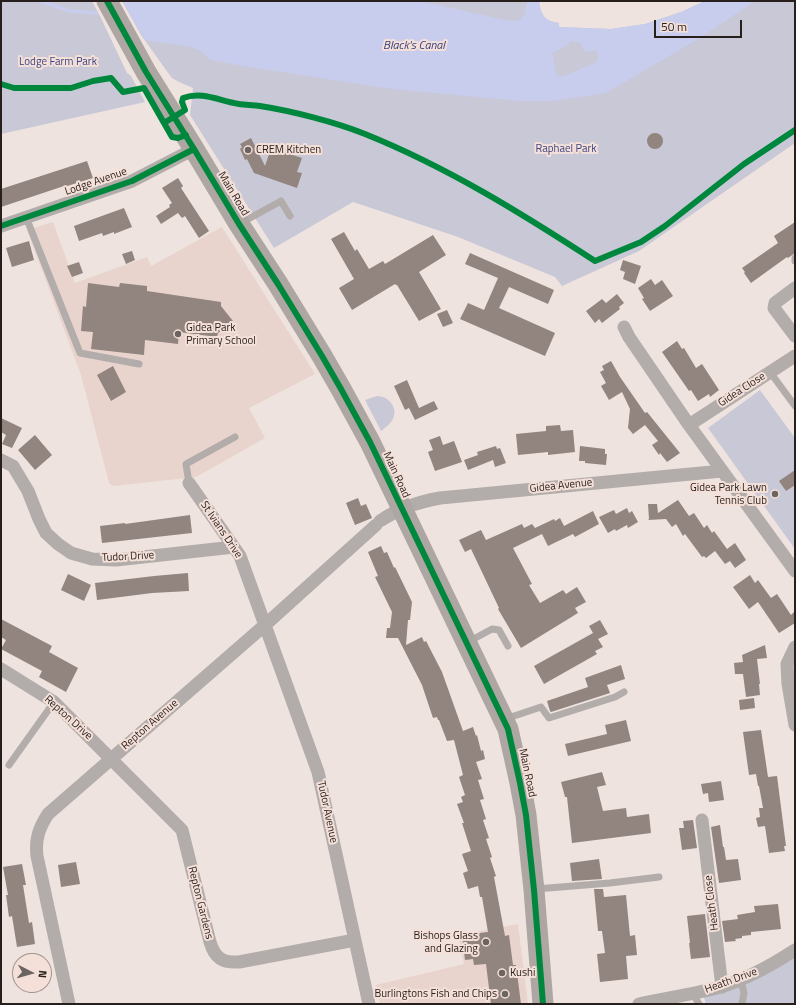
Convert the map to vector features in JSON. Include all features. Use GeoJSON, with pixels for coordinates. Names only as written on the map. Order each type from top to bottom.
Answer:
{"type":"FeatureCollection","features":[{"type":"Feature","properties":{"kind":"main road","name":"Main Road"},"geometry":{"type":"LineString","coordinates":[[107,1],[146,72],[322,356],[370,442],[508,730],[526,815],[534,890],[543,1004]]}},
{"type":"Feature","properties":{"kind":"street","name":"Lodge Avenue"},"geometry":{"type":"LineString","coordinates":[[1,226],[132,181],[194,149]]}},
{"type":"Feature","properties":{"kind":"street"},"geometry":{"type":"LineString","coordinates":[[795,288],[775,303],[774,308],[795,336]]}},
{"type":"Feature","properties":{"kind":"street"},"geometry":{"type":"LineString","coordinates":[[624,327],[629,338],[689,425],[795,571]]}},
{"type":"Feature","properties":{"kind":"street","name":"Gidea Close"},"geometry":{"type":"LineString","coordinates":[[689,425],[795,356]]}},
{"type":"Feature","properties":{"kind":"street","name":"Tudor Drive"},"geometry":{"type":"LineString","coordinates":[[1,460],[13,466],[28,491],[39,520],[46,533],[58,544],[72,553],[92,559],[116,560],[234,547]]}},
{"type":"Feature","properties":{"kind":"street","name":"Gidea Avenue"},"geometry":{"type":"LineString","coordinates":[[401,508],[422,501],[440,498],[722,471]]}},
{"type":"Feature","properties":{"kind":"street","name":"St Ivians Drive"},"geometry":{"type":"LineString","coordinates":[[189,483],[240,556],[265,625]]}},
{"type":"Feature","properties":{"kind":"street","name":"Repton Avenue"},"geometry":{"type":"LineString","coordinates":[[70,1004],[36,845],[37,836],[41,825],[48,814],[265,625],[378,523],[401,508]]}},
{"type":"Feature","properties":{"kind":"street","name":"Tudor Avenue"},"geometry":{"type":"LineString","coordinates":[[265,625],[318,772],[369,1004]]}},
{"type":"Feature","properties":{"kind":"street"},"geometry":{"type":"LineString","coordinates":[[795,647],[787,664],[788,684],[795,725]]}},
{"type":"Feature","properties":{"kind":"street","name":"Repton Drive"},"geometry":{"type":"LineString","coordinates":[[1,669],[54,702],[112,759]]}},
{"type":"Feature","properties":{"kind":"street","name":"Repton Gardens"},"geometry":{"type":"LineString","coordinates":[[112,759],[182,830],[213,952],[221,959],[228,962],[239,962],[355,940]]}},
{"type":"Feature","properties":{"kind":"street","name":"Heath Close"},"geometry":{"type":"LineString","coordinates":[[702,820],[722,986]]}},
{"type":"Feature","properties":{"kind":"street","name":"Heath Drive"},"geometry":{"type":"LineString","coordinates":[[639,1004],[696,999],[722,986],[741,980],[775,964],[795,950]]}},
{"type":"Feature","properties":{"kind":"lane"},"geometry":{"type":"LineString","coordinates":[[239,224],[281,201],[290,216]]}},
{"type":"Feature","properties":{"kind":"lane"},"geometry":{"type":"LineString","coordinates":[[26,217],[80,353],[139,364]]}},
{"type":"Feature","properties":{"kind":"lane"},"geometry":{"type":"LineString","coordinates":[[770,372],[795,406]]}},
{"type":"Feature","properties":{"kind":"lane"},"geometry":{"type":"LineString","coordinates":[[189,483],[186,464],[236,437]]}},
{"type":"Feature","properties":{"kind":"lane"},"geometry":{"type":"LineString","coordinates":[[466,643],[492,629],[499,630],[508,646]]}},
{"type":"Feature","properties":{"kind":"lane"},"geometry":{"type":"LineString","coordinates":[[503,720],[541,707],[549,718],[615,697],[624,692]]}},
{"type":"Feature","properties":{"kind":"lane"},"geometry":{"type":"LineString","coordinates":[[9,765],[54,702]]}},
{"type":"Feature","properties":{"kind":"lane"},"geometry":{"type":"LineString","coordinates":[[534,890],[610,883],[659,876]]}},
{"type":"Feature","properties":{"kind":"lane"},"geometry":{"type":"LineString","coordinates":[[741,980],[744,993],[742,1004]]}},
{"type":"Feature","properties":{"kind":"shaded area","name":"Gidea Park Primary School"},"geometry":{"type":"Polygon","coordinates":[[[53,222],[75,283],[147,257],[151,266],[222,227],[315,374],[249,408],[265,438],[196,477],[113,486],[109,483],[81,375],[27,230],[53,222]]]}},
{"type":"Feature","properties":{"kind":"shaded area"},"geometry":{"type":"Polygon","coordinates":[[[518,924],[528,1004],[380,1004],[376,985],[464,964],[458,935],[518,924]]]}},
{"type":"Feature","properties":{"kind":"green space","name":"Lodge Farm Park"},"geometry":{"type":"Polygon","coordinates":[[[1,1],[92,1],[127,73],[131,76],[145,102],[1,134],[1,1]]]}},
{"type":"Feature","properties":{"kind":"green space","name":"Raphael Park"},"geometry":{"type":"Polygon","coordinates":[[[122,1],[539,1],[542,14],[550,21],[559,23],[559,27],[611,29],[645,24],[681,12],[705,1],[795,1],[795,143],[639,251],[562,286],[555,277],[458,237],[353,202],[274,248],[190,115],[193,88],[172,78],[141,35],[122,1]]]}},
{"type":"Feature","properties":{"kind":"green space","name":"Gidea Park Lawn Tennis Club"},"geometry":{"type":"Polygon","coordinates":[[[760,390],[795,438],[795,549],[708,428],[760,390]]]}},
{"type":"Feature","properties":{"kind":"green space"},"geometry":{"type":"Polygon","coordinates":[[[377,396],[386,398],[390,401],[394,408],[394,417],[389,425],[381,431],[365,400],[377,396]]]}},
{"type":"Feature","properties":{"kind":"green space"},"geometry":{"type":"Polygon","coordinates":[[[795,950],[795,1004],[706,1004],[702,992],[795,950]]]}},
{"type":"Feature","properties":{"kind":"water","name":"Black's Canal"},"geometry":{"type":"Polygon","coordinates":[[[122,1],[420,1],[505,20],[519,21],[525,14],[527,1],[539,1],[542,14],[550,21],[559,23],[559,27],[611,29],[645,24],[681,12],[705,1],[755,1],[698,39],[606,93],[552,101],[520,101],[392,89],[210,60],[201,51],[191,47],[145,40],[122,1]],[[571,41],[563,48],[552,53],[557,76],[564,76],[597,62],[598,56],[596,50],[584,52],[581,43],[571,41]]]}},
{"type":"Feature","properties":{"kind":"building"},"geometry":{"type":"Polygon","coordinates":[[[652,133],[658,133],[663,138],[661,147],[658,149],[652,149],[647,144],[647,138],[652,133]]]}},
{"type":"Feature","properties":{"kind":"building"},"geometry":{"type":"Polygon","coordinates":[[[251,138],[265,166],[271,148],[302,158],[297,172],[302,173],[297,188],[254,173],[247,159],[245,160],[240,149],[242,147],[240,144],[251,138]]]}},
{"type":"Feature","properties":{"kind":"building"},"geometry":{"type":"Polygon","coordinates":[[[87,161],[93,178],[1,207],[1,189],[87,161]]]}},
{"type":"Feature","properties":{"kind":"building"},"geometry":{"type":"Polygon","coordinates":[[[178,178],[183,186],[181,188],[209,231],[199,238],[185,216],[182,218],[178,213],[161,224],[156,216],[170,207],[169,205],[172,203],[162,188],[178,178]]]}},
{"type":"Feature","properties":{"kind":"building"},"geometry":{"type":"Polygon","coordinates":[[[124,208],[132,227],[114,234],[114,232],[103,236],[102,233],[79,241],[74,226],[124,208]]]}},
{"type":"Feature","properties":{"kind":"building"},"geometry":{"type":"Polygon","coordinates":[[[795,222],[795,253],[788,258],[787,257],[751,283],[742,268],[778,243],[774,236],[795,222]]]}},
{"type":"Feature","properties":{"kind":"building"},"geometry":{"type":"Polygon","coordinates":[[[344,232],[355,251],[357,249],[369,269],[383,261],[385,264],[433,235],[446,255],[419,272],[441,309],[419,321],[395,284],[352,310],[339,288],[354,279],[331,239],[344,232]]]}},
{"type":"Feature","properties":{"kind":"building"},"geometry":{"type":"Polygon","coordinates":[[[29,241],[34,260],[12,267],[6,248],[29,241]]]}},
{"type":"Feature","properties":{"kind":"building"},"geometry":{"type":"Polygon","coordinates":[[[132,251],[135,260],[126,264],[122,254],[132,251]]]}},
{"type":"Feature","properties":{"kind":"building"},"geometry":{"type":"Polygon","coordinates":[[[470,253],[554,290],[548,304],[509,287],[499,308],[555,333],[545,356],[460,319],[468,303],[484,310],[498,278],[465,264],[470,253]]]}},
{"type":"Feature","properties":{"kind":"building"},"geometry":{"type":"Polygon","coordinates":[[[623,260],[641,266],[635,284],[623,279],[625,272],[620,270],[623,260]]]}},
{"type":"Feature","properties":{"kind":"building"},"geometry":{"type":"Polygon","coordinates":[[[79,262],[83,273],[72,277],[67,266],[79,262]]]}},
{"type":"Feature","properties":{"kind":"building"},"geometry":{"type":"Polygon","coordinates":[[[651,279],[655,285],[662,280],[673,296],[650,311],[642,299],[644,298],[638,288],[651,279]]]}},
{"type":"Feature","properties":{"kind":"building"},"geometry":{"type":"Polygon","coordinates":[[[88,283],[119,287],[120,283],[147,286],[147,291],[221,302],[221,306],[233,321],[218,333],[217,337],[179,332],[178,344],[145,340],[144,355],[91,349],[93,332],[81,331],[83,306],[86,307],[88,283]]]}},
{"type":"Feature","properties":{"kind":"building"},"geometry":{"type":"Polygon","coordinates":[[[617,294],[624,303],[619,307],[620,309],[602,323],[599,319],[595,323],[586,311],[602,299],[606,303],[617,294]]]}},
{"type":"Feature","properties":{"kind":"building"},"geometry":{"type":"Polygon","coordinates":[[[447,310],[453,323],[443,327],[437,314],[447,310]]]}},
{"type":"Feature","properties":{"kind":"building"},"geometry":{"type":"Polygon","coordinates":[[[677,341],[682,349],[684,348],[696,368],[702,364],[719,390],[710,397],[709,394],[698,401],[691,390],[689,391],[662,352],[677,341]]]}},
{"type":"Feature","properties":{"kind":"building"},"geometry":{"type":"Polygon","coordinates":[[[611,361],[620,377],[645,413],[647,412],[680,453],[667,462],[660,453],[659,455],[652,445],[658,441],[645,425],[633,434],[628,428],[630,409],[622,392],[609,400],[601,386],[606,383],[600,372],[604,370],[602,366],[611,361]]]}},
{"type":"Feature","properties":{"kind":"building"},"geometry":{"type":"Polygon","coordinates":[[[113,366],[126,392],[111,401],[97,375],[113,366]]]}},
{"type":"Feature","properties":{"kind":"building"},"geometry":{"type":"Polygon","coordinates":[[[407,380],[419,408],[434,401],[438,409],[415,420],[409,408],[405,410],[394,386],[407,380]]]}},
{"type":"Feature","properties":{"kind":"building"},"geometry":{"type":"Polygon","coordinates":[[[1,418],[22,428],[12,448],[2,444],[6,435],[1,432],[1,418]]]}},
{"type":"Feature","properties":{"kind":"building"},"geometry":{"type":"Polygon","coordinates":[[[560,425],[561,431],[573,430],[575,452],[548,455],[548,452],[518,455],[516,434],[546,431],[546,426],[560,425]]]}},
{"type":"Feature","properties":{"kind":"building"},"geometry":{"type":"Polygon","coordinates":[[[35,435],[52,455],[35,470],[18,450],[35,435]]]}},
{"type":"Feature","properties":{"kind":"building"},"geometry":{"type":"Polygon","coordinates":[[[440,436],[443,445],[454,441],[462,462],[435,471],[428,452],[433,450],[429,440],[440,436]]]}},
{"type":"Feature","properties":{"kind":"building"},"geometry":{"type":"Polygon","coordinates":[[[496,446],[497,449],[500,448],[506,463],[495,467],[493,460],[468,470],[464,460],[478,455],[477,452],[496,446]]]}},
{"type":"Feature","properties":{"kind":"building"},"geometry":{"type":"Polygon","coordinates":[[[580,446],[605,449],[605,454],[607,454],[606,465],[579,461],[580,446]]]}},
{"type":"Feature","properties":{"kind":"building"},"geometry":{"type":"Polygon","coordinates":[[[795,470],[795,485],[786,491],[779,481],[795,470]]]}},
{"type":"Feature","properties":{"kind":"building"},"geometry":{"type":"Polygon","coordinates":[[[358,498],[361,506],[366,504],[372,518],[355,525],[346,503],[358,498]]]}},
{"type":"Feature","properties":{"kind":"building"},"geometry":{"type":"Polygon","coordinates":[[[678,500],[689,516],[694,513],[704,528],[707,525],[712,533],[714,531],[727,549],[735,543],[746,560],[735,568],[730,561],[725,564],[715,551],[706,558],[704,556],[702,557],[685,534],[683,536],[676,524],[672,527],[666,519],[648,520],[648,504],[657,504],[658,513],[678,500]]]}},
{"type":"Feature","properties":{"kind":"building"},"geometry":{"type":"Polygon","coordinates":[[[627,508],[629,513],[632,511],[638,522],[628,528],[627,525],[616,531],[615,529],[608,533],[599,517],[614,510],[616,514],[627,508]]]}},
{"type":"Feature","properties":{"kind":"building"},"geometry":{"type":"Polygon","coordinates":[[[593,511],[599,524],[575,537],[573,534],[548,546],[542,534],[513,548],[532,584],[529,585],[540,603],[563,590],[566,594],[577,587],[586,602],[575,608],[578,613],[521,648],[498,609],[499,608],[471,549],[465,552],[459,540],[481,530],[486,540],[522,524],[524,528],[532,524],[535,528],[554,519],[555,521],[560,518],[564,526],[593,511]]]}},
{"type":"Feature","properties":{"kind":"building"},"geometry":{"type":"Polygon","coordinates":[[[190,515],[192,533],[102,543],[100,526],[190,515]]]}},
{"type":"Feature","properties":{"kind":"building"},"geometry":{"type":"Polygon","coordinates":[[[381,546],[384,553],[387,552],[412,602],[410,620],[408,620],[406,645],[422,637],[424,642],[426,641],[442,672],[463,731],[473,727],[476,736],[477,735],[481,751],[483,750],[485,759],[476,762],[482,779],[478,780],[484,799],[480,800],[486,819],[483,820],[489,838],[486,839],[496,876],[494,877],[505,936],[509,935],[513,965],[516,965],[521,1004],[491,1004],[486,964],[474,965],[473,959],[465,960],[462,935],[488,932],[482,897],[480,897],[478,886],[468,889],[463,873],[468,871],[462,854],[471,851],[462,823],[464,823],[457,804],[463,802],[461,797],[465,795],[459,777],[463,775],[454,740],[447,741],[439,720],[437,717],[433,718],[422,685],[398,638],[386,638],[387,628],[390,628],[392,612],[375,577],[378,576],[368,552],[381,546]]]}},
{"type":"Feature","properties":{"kind":"building"},"geometry":{"type":"Polygon","coordinates":[[[188,573],[189,591],[152,593],[97,600],[95,583],[188,573]]]}},
{"type":"Feature","properties":{"kind":"building"},"geometry":{"type":"Polygon","coordinates":[[[68,574],[91,585],[84,601],[61,590],[68,574]]]}},
{"type":"Feature","properties":{"kind":"building"},"geometry":{"type":"Polygon","coordinates":[[[750,575],[755,583],[758,580],[771,598],[777,594],[791,615],[795,611],[795,623],[779,633],[758,602],[749,609],[733,587],[750,575]]]}},
{"type":"Feature","properties":{"kind":"building"},"geometry":{"type":"Polygon","coordinates":[[[1,619],[52,646],[49,652],[78,668],[66,692],[39,677],[42,671],[1,649],[6,640],[1,637],[1,619]]]}},
{"type":"Feature","properties":{"kind":"building"},"geometry":{"type":"Polygon","coordinates":[[[600,620],[608,634],[598,639],[603,647],[595,651],[597,654],[544,684],[534,666],[593,633],[589,626],[600,620]]]}},
{"type":"Feature","properties":{"kind":"building"},"geometry":{"type":"Polygon","coordinates":[[[765,645],[767,658],[757,659],[760,695],[746,697],[743,674],[735,674],[734,663],[743,662],[742,655],[765,645]]]}},
{"type":"Feature","properties":{"kind":"building"},"geometry":{"type":"Polygon","coordinates":[[[621,665],[625,679],[607,685],[610,693],[551,712],[550,711],[547,701],[588,687],[585,678],[621,665]]]}},
{"type":"Feature","properties":{"kind":"building"},"geometry":{"type":"Polygon","coordinates":[[[754,698],[755,708],[740,710],[739,700],[754,698]]]}},
{"type":"Feature","properties":{"kind":"building"},"geometry":{"type":"Polygon","coordinates":[[[626,720],[631,741],[568,756],[565,744],[607,734],[605,725],[626,720]]]}},
{"type":"Feature","properties":{"kind":"building"},"geometry":{"type":"Polygon","coordinates":[[[761,730],[768,777],[777,776],[786,846],[784,846],[785,851],[769,853],[765,826],[758,827],[756,818],[760,817],[759,808],[763,808],[756,774],[749,775],[743,732],[761,730]]]}},
{"type":"Feature","properties":{"kind":"building"},"geometry":{"type":"Polygon","coordinates":[[[602,772],[606,785],[597,787],[603,811],[626,808],[627,817],[649,814],[651,833],[572,843],[567,797],[565,797],[561,782],[602,772]]]}},
{"type":"Feature","properties":{"kind":"building"},"geometry":{"type":"Polygon","coordinates":[[[721,781],[724,800],[709,802],[708,793],[703,794],[701,784],[721,781]]]}},
{"type":"Feature","properties":{"kind":"building"},"geometry":{"type":"Polygon","coordinates":[[[693,820],[697,848],[682,850],[679,828],[684,828],[683,821],[693,820]]]}},
{"type":"Feature","properties":{"kind":"building"},"geometry":{"type":"Polygon","coordinates":[[[720,825],[726,860],[738,859],[741,880],[719,883],[711,827],[720,825]]]}},
{"type":"Feature","properties":{"kind":"building"},"geometry":{"type":"Polygon","coordinates":[[[599,859],[602,879],[572,881],[570,863],[599,859]]]}},
{"type":"Feature","properties":{"kind":"building"},"geometry":{"type":"Polygon","coordinates":[[[76,862],[80,884],[61,887],[58,865],[76,862]]]}},
{"type":"Feature","properties":{"kind":"building"},"geometry":{"type":"Polygon","coordinates":[[[22,864],[26,885],[23,885],[29,923],[32,922],[35,944],[17,947],[12,916],[9,917],[6,895],[8,895],[3,867],[22,864]]]}},
{"type":"Feature","properties":{"kind":"building"},"geometry":{"type":"Polygon","coordinates":[[[594,889],[603,889],[604,897],[626,895],[630,936],[635,935],[637,955],[626,956],[628,979],[600,982],[597,954],[605,953],[602,931],[598,931],[594,889]]]}},
{"type":"Feature","properties":{"kind":"building"},"geometry":{"type":"Polygon","coordinates":[[[778,904],[781,929],[751,932],[751,935],[742,936],[742,938],[735,939],[736,941],[725,942],[722,921],[738,919],[737,915],[755,912],[754,906],[778,904]]]}},
{"type":"Feature","properties":{"kind":"building"},"geometry":{"type":"Polygon","coordinates":[[[705,914],[710,957],[691,959],[687,916],[705,914]]]}},
{"type":"Feature","properties":{"kind":"waterway"},"geometry":{"type":"LineString","coordinates":[[41,1],[70,11],[96,13]]}},
{"type":"Feature","properties":{"kind":"cycle path"},"geometry":{"type":"LineString","coordinates":[[107,1],[146,72],[239,224],[278,284],[341,389],[370,442],[508,729],[526,815],[534,890],[543,1004]]}},
{"type":"Feature","properties":{"kind":"cycle path"},"geometry":{"type":"LineString","coordinates":[[1,84],[14,88],[71,88],[93,81],[111,78],[123,92],[144,88],[172,137],[178,138],[186,135]]}},
{"type":"Feature","properties":{"kind":"cycle path"},"geometry":{"type":"LineString","coordinates":[[164,123],[185,110],[182,102],[183,98],[190,96],[204,96],[232,103],[286,111],[340,125],[395,147],[454,176],[511,208],[595,261],[641,242],[665,226],[744,164],[795,130]]}},
{"type":"Feature","properties":{"kind":"cycle path"},"geometry":{"type":"LineString","coordinates":[[1,226],[132,181],[194,149]]}},
{"type":"Feature","properties":{"kind":"place","name":"CREM Kitchen"},"geometry":{"type":"Point","coordinates":[248,150]}},
{"type":"Feature","properties":{"kind":"place","name":"Gidea Park Primary School"},"geometry":{"type":"Point","coordinates":[178,334]}},
{"type":"Feature","properties":{"kind":"place","name":"Gidea Park Lawn Tennis Club"},"geometry":{"type":"Point","coordinates":[775,494]}},
{"type":"Feature","properties":{"kind":"place","name":"Bishops Glass and Glazing"},"geometry":{"type":"Point","coordinates":[486,942]}},
{"type":"Feature","properties":{"kind":"place","name":"Kushi"},"geometry":{"type":"Point","coordinates":[502,973]}},
{"type":"Feature","properties":{"kind":"place","name":"Burlingtons Fish and Chips"},"geometry":{"type":"Point","coordinates":[505,994]}}]}
